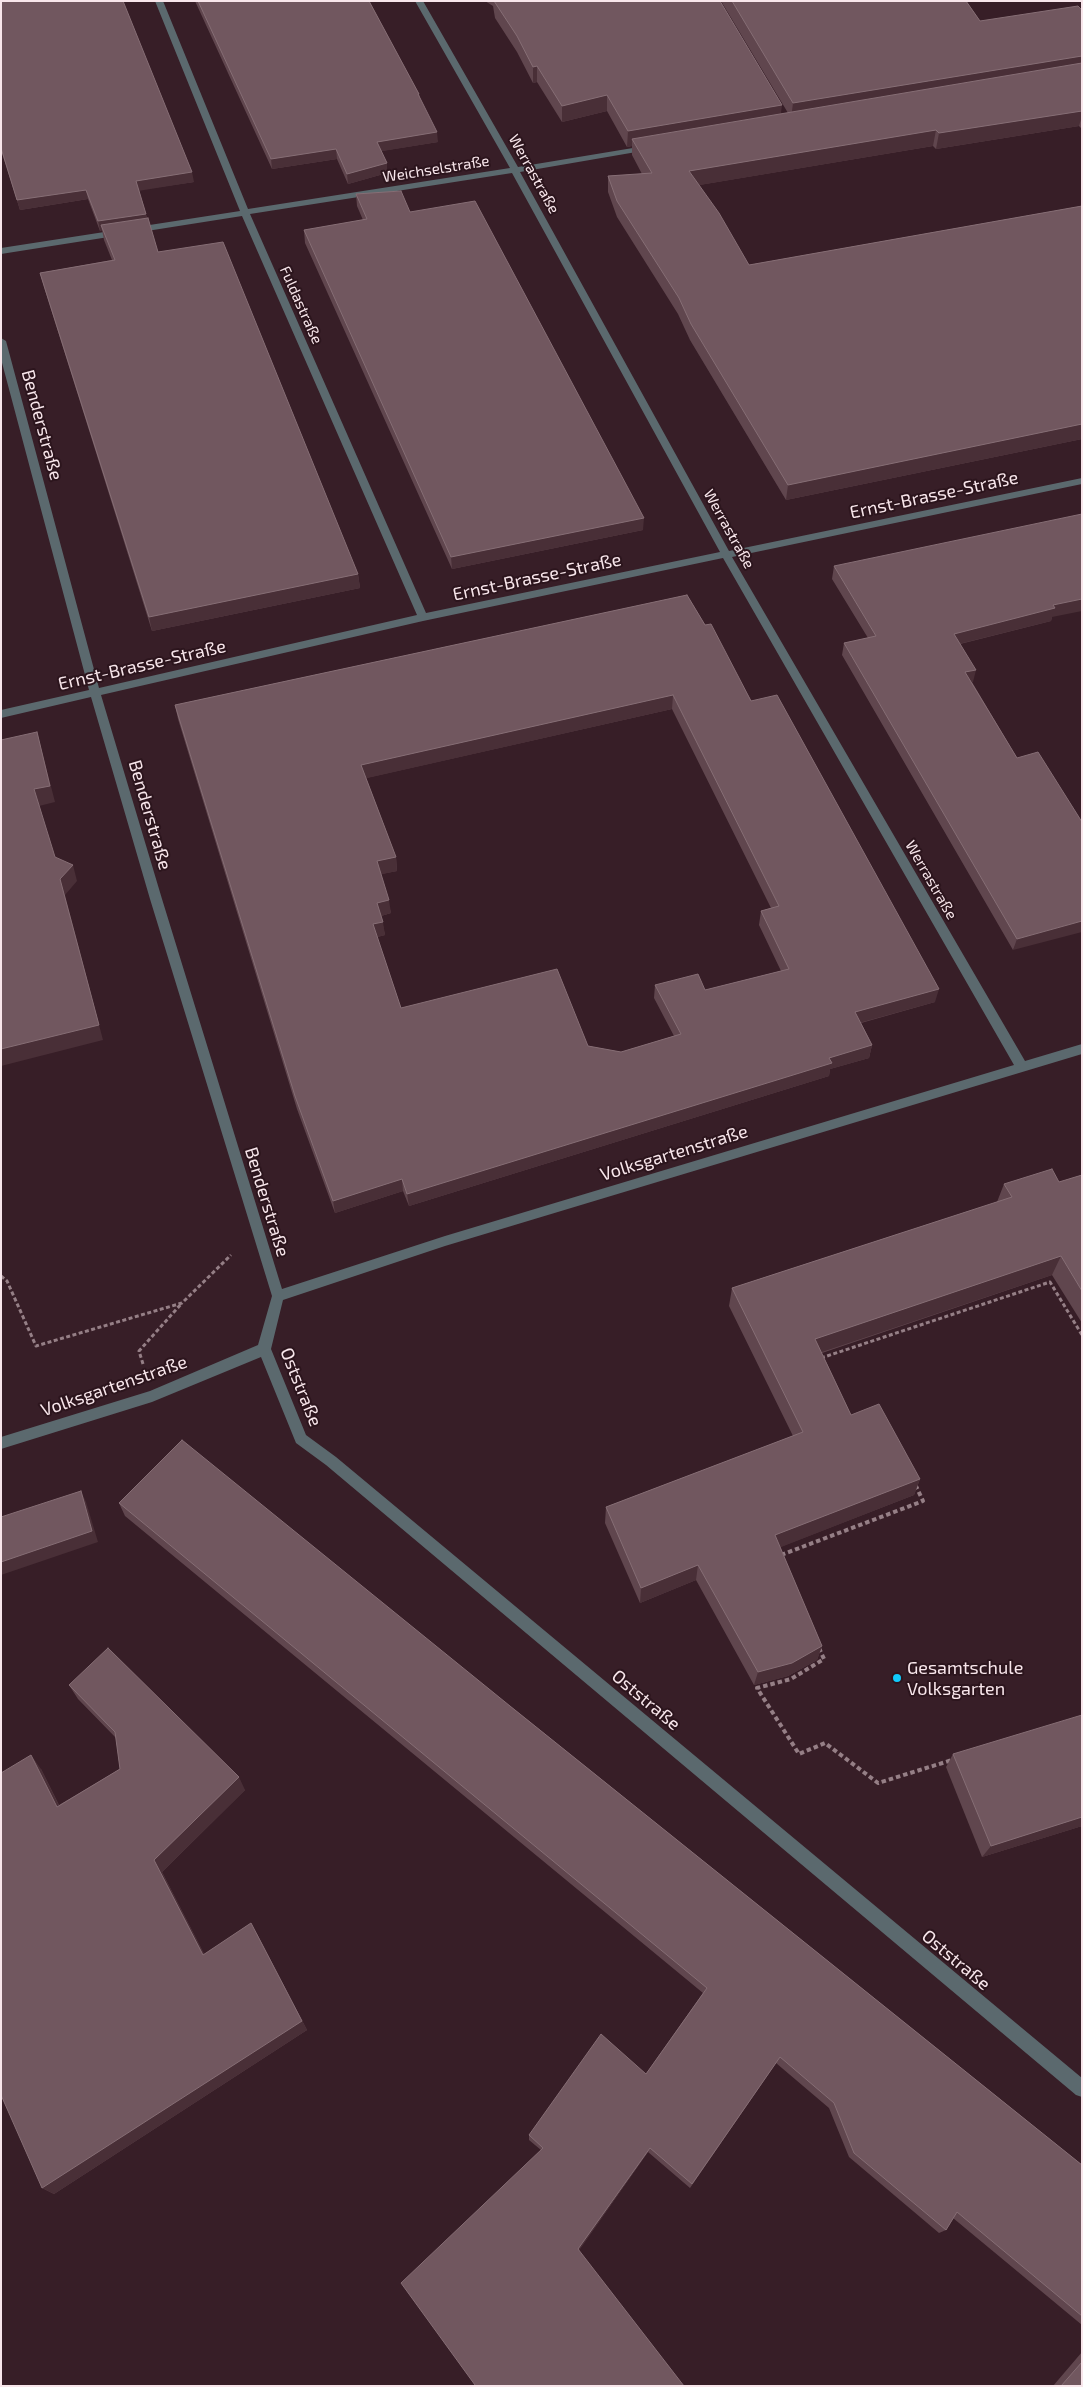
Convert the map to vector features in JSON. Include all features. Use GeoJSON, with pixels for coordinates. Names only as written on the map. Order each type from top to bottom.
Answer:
{"type":"FeatureCollection","features":[{"type":"Feature","properties":{"kind":"street","name":"Fuldastraße"},"geometry":{"type":"LineString","coordinates":[[159,1],[245,212],[422,617]]}},
{"type":"Feature","properties":{"kind":"street","name":"Werrastraße"},"geometry":{"type":"LineString","coordinates":[[419,1],[515,170],[726,554],[1022,1067]]}},
{"type":"Feature","properties":{"kind":"street","name":"Weichselstraße"},"geometry":{"type":"LineString","coordinates":[[1,251],[515,170],[661,144]]}},
{"type":"Feature","properties":{"kind":"street","name":"Benderstraße"},"geometry":{"type":"LineString","coordinates":[[1,341],[95,692],[278,1296]]}},
{"type":"Feature","properties":{"kind":"street","name":"Ernst-Brasse-Straße"},"geometry":{"type":"LineString","coordinates":[[1,714],[422,617],[1082,481]]}},
{"type":"Feature","properties":{"kind":"street","name":"Volksgartenstraße"},"geometry":{"type":"LineString","coordinates":[[278,1296],[445,1242],[1082,1049]]}},
{"type":"Feature","properties":{"kind":"street","name":"Oststraße"},"geometry":{"type":"LineString","coordinates":[[278,1296],[264,1349],[301,1438],[1082,2089]]}},
{"type":"Feature","properties":{"kind":"street","name":"Volksgartenstraße"},"geometry":{"type":"LineString","coordinates":[[1,1443],[152,1396],[264,1349]]}},
{"type":"Feature","properties":{"kind":"path"},"geometry":{"type":"LineString","coordinates":[[152,1396],[139,1351],[182,1303],[257,1230]]}},
{"type":"Feature","properties":{"kind":"path"},"geometry":{"type":"LineString","coordinates":[[1,1276],[7,1281],[36,1346],[182,1303]]}},
{"type":"Feature","properties":{"kind":"path"},"geometry":{"type":"LineString","coordinates":[[822,1367],[818,1359],[1050,1282],[1082,1335]]}},
{"type":"Feature","properties":{"kind":"path"},"geometry":{"type":"LineString","coordinates":[[784,1564],[780,1555],[924,1501],[911,1477]]}},
{"type":"Feature","properties":{"kind":"path"},"geometry":{"type":"LineString","coordinates":[[816,1642],[824,1659],[791,1679],[757,1688],[799,1754],[825,1743],[878,1783],[961,1757]]}},
{"type":"Feature","properties":{"kind":"building"},"geometry":{"type":"Polygon","coordinates":[[[1,1],[123,1],[192,172],[136,181],[146,214],[98,221],[86,190],[17,200],[1,148],[1,1]]]}},
{"type":"Feature","properties":{"kind":"building"},"geometry":{"type":"Polygon","coordinates":[[[198,1],[369,1],[419,94],[437,132],[377,142],[387,163],[347,174],[336,149],[271,159],[198,1]]]}},
{"type":"Feature","properties":{"kind":"building"},"geometry":{"type":"Polygon","coordinates":[[[494,1],[720,1],[782,105],[628,131],[607,95],[562,106],[537,66],[533,67],[517,36],[494,1]]]}},
{"type":"Feature","properties":{"kind":"building"},"geometry":{"type":"Polygon","coordinates":[[[732,1],[966,1],[980,21],[1078,6],[1082,10],[1082,56],[793,103],[732,1]]]}},
{"type":"Feature","properties":{"kind":"building"},"geometry":{"type":"Polygon","coordinates":[[[1082,63],[1082,111],[939,133],[936,130],[689,171],[719,213],[749,265],[1082,206],[1082,424],[788,485],[691,324],[679,298],[617,201],[608,176],[652,173],[632,139],[1082,63]]]}},
{"type":"Feature","properties":{"kind":"building"},"geometry":{"type":"Polygon","coordinates":[[[401,191],[410,212],[475,201],[644,518],[451,557],[304,230],[367,219],[356,194],[401,191]]]}},
{"type":"Feature","properties":{"kind":"building"},"geometry":{"type":"Polygon","coordinates":[[[148,218],[158,252],[223,242],[358,574],[149,617],[40,273],[115,260],[101,225],[148,218]]]}},
{"type":"Feature","properties":{"kind":"building"},"geometry":{"type":"Polygon","coordinates":[[[1082,514],[1082,599],[1053,605],[1055,608],[954,634],[976,670],[965,672],[1017,758],[1038,752],[1082,822],[1082,921],[1017,939],[844,643],[876,636],[834,566],[1082,514]]]}},
{"type":"Feature","properties":{"kind":"building"},"geometry":{"type":"Polygon","coordinates":[[[687,595],[705,625],[711,624],[751,701],[777,695],[939,989],[855,1012],[872,1045],[829,1058],[832,1063],[407,1194],[402,1179],[333,1201],[295,1096],[175,705],[687,595]],[[673,695],[361,765],[396,857],[377,861],[389,900],[377,903],[383,922],[373,924],[401,1008],[557,969],[588,1046],[621,1052],[681,1034],[655,985],[698,974],[705,990],[789,969],[761,911],[779,906],[673,695]]]}},
{"type":"Feature","properties":{"kind":"building"},"geometry":{"type":"Polygon","coordinates":[[[37,732],[50,786],[34,789],[55,857],[73,865],[60,879],[99,1025],[1,1049],[1,740],[37,732]]]}},
{"type":"Feature","properties":{"kind":"building"},"geometry":{"type":"Polygon","coordinates":[[[1052,1169],[1059,1182],[1082,1175],[1082,1291],[1061,1256],[815,1339],[851,1415],[879,1404],[920,1479],[775,1535],[822,1646],[792,1663],[758,1672],[698,1565],[641,1588],[606,1507],[803,1432],[732,1288],[1012,1197],[1004,1184],[1052,1169]]]}},
{"type":"Feature","properties":{"kind":"building"},"geometry":{"type":"Polygon","coordinates":[[[182,1440],[1082,2165],[1082,2316],[957,2212],[946,2230],[854,2153],[834,2103],[780,2057],[692,2184],[650,2148],[578,2249],[684,2386],[474,2386],[401,2283],[543,2148],[529,2135],[601,2034],[646,2074],[707,1988],[119,1503],[182,1440]]]}},
{"type":"Feature","properties":{"kind":"building"},"geometry":{"type":"Polygon","coordinates":[[[81,1491],[92,1531],[1,1562],[1,1517],[81,1491]]]}},
{"type":"Feature","properties":{"kind":"building"},"geometry":{"type":"Polygon","coordinates":[[[108,1648],[239,1777],[154,1860],[203,1955],[251,1923],[302,2021],[42,2188],[1,2095],[1,1773],[31,1755],[57,1807],[120,1769],[115,1732],[69,1685],[108,1648]]]}},
{"type":"Feature","properties":{"kind":"building"},"geometry":{"type":"Polygon","coordinates":[[[1082,1715],[1082,1817],[991,1846],[953,1754],[1082,1715]]]}},
{"type":"Feature","properties":{"kind":"building"},"geometry":{"type":"Polygon","coordinates":[[[1082,2362],[1082,2386],[1061,2386],[1082,2362]]]}},
{"type":"Feature","properties":{"kind":"place","name":"Gesamtschule Volksgarten"},"geometry":{"type":"Point","coordinates":[897,1678]}}]}
